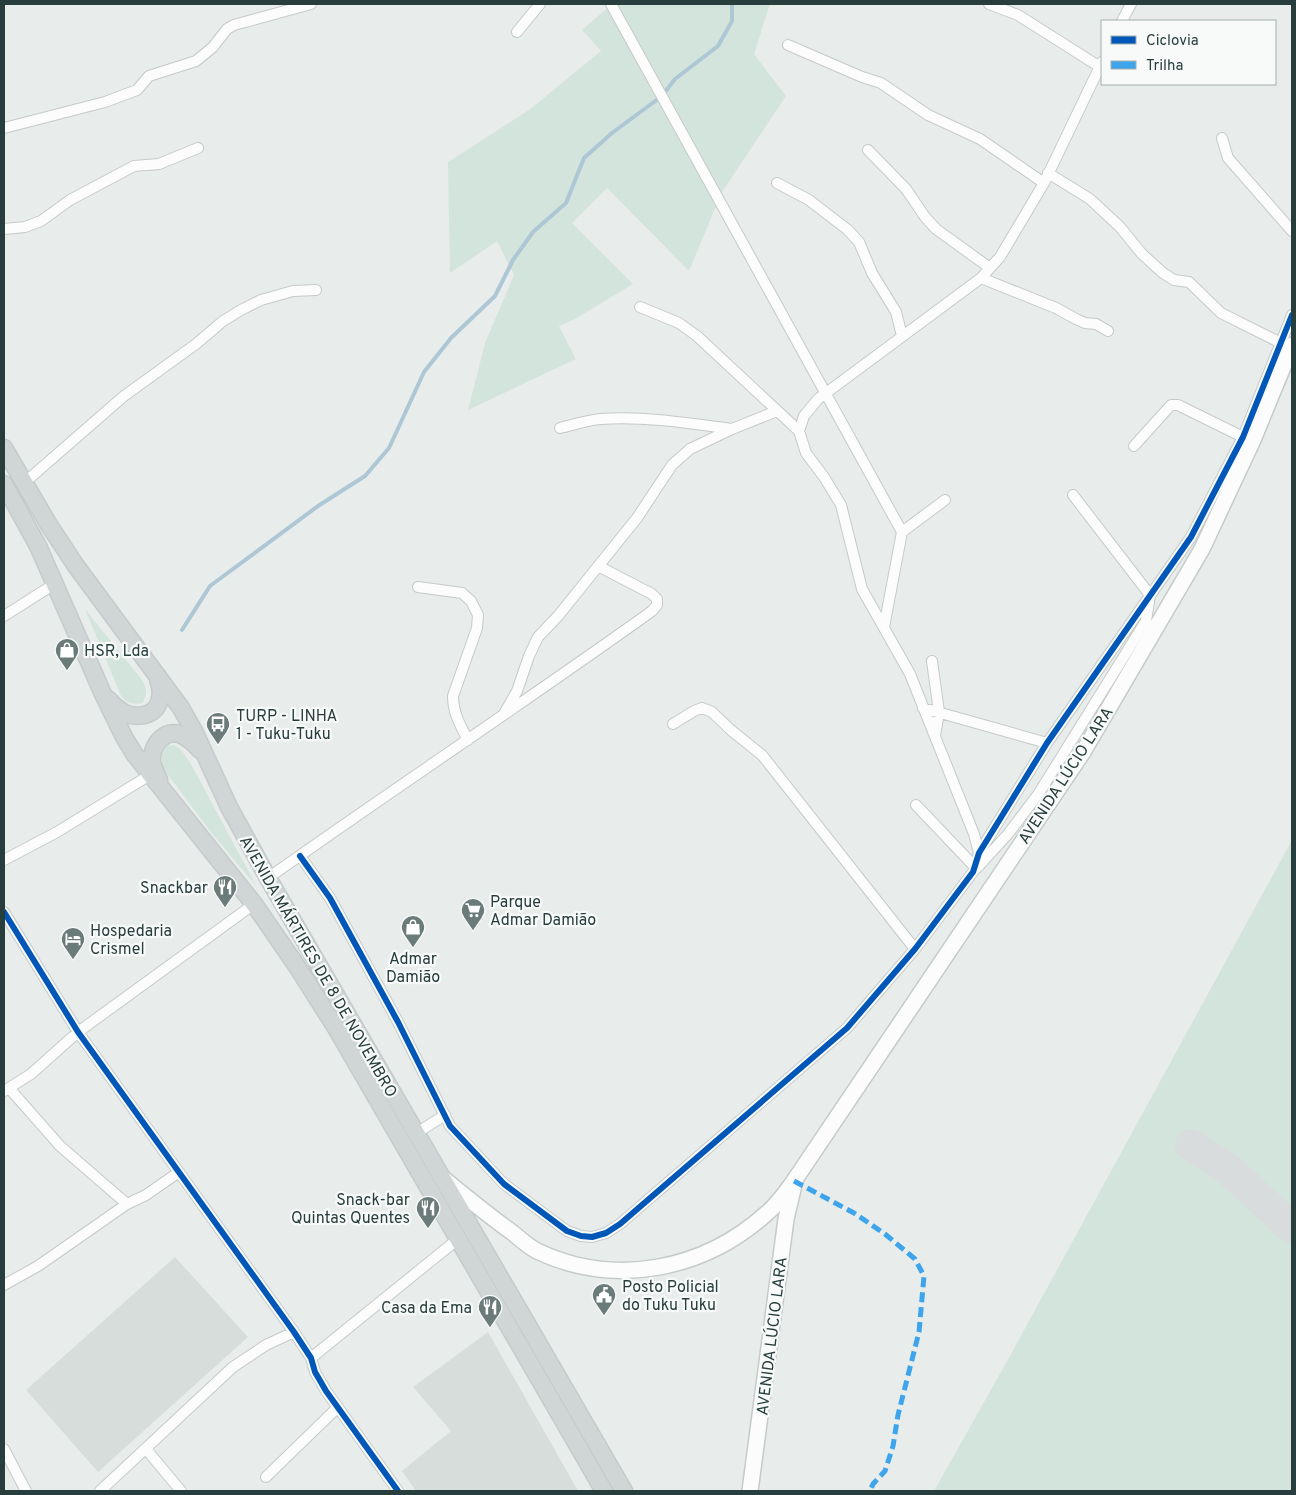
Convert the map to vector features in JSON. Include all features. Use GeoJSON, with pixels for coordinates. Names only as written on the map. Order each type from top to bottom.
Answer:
{"type":"FeatureCollection","features":[{"type":"Feature","properties":{"kind":"main road","name":"AVENIDA LÚCIO LARA"},"geometry":{"type":"LineString","coordinates":[[440,1176],[535,1250],[567,1263],[608,1270],[656,1268],[703,1254],[724,1244],[746,1230],[769,1212],[794,1181],[1088,743],[1202,549],[1253,440],[1287,344]]}},
{"type":"Feature","properties":{"kind":"main road","name":"AVENIDA MÁRTIRES DE 8 DE NOVEMBRO"},"geometry":{"type":"LineString","coordinates":[[4,448],[49,525],[76,566],[181,708],[206,755],[229,807],[268,878],[624,1491]]}},
{"type":"Feature","properties":{"kind":"main road","name":"AVENIDA MÁRTIRES DE 8 DE NOVEMBRO"},"geometry":{"type":"LineString","coordinates":[[4,484],[56,583],[103,694],[124,737],[150,776],[254,904],[296,965],[336,1028],[604,1491]]}},
{"type":"Feature","properties":{"kind":"main road"},"geometry":{"type":"LineString","coordinates":[[103,694],[120,711],[131,716],[147,714],[154,710],[159,703],[161,692],[156,672]]}},
{"type":"Feature","properties":{"kind":"main road"},"geometry":{"type":"LineString","coordinates":[[163,791],[152,763],[154,746],[159,739],[174,733],[184,736],[206,755]]}},
{"type":"Feature","properties":{"kind":"main road","name":"AVENIDA LÚCIO LARA"},"geometry":{"type":"LineString","coordinates":[[750,1491],[786,1219],[794,1181]]}},
{"type":"Feature","properties":{"kind":"street"},"geometry":{"type":"LineString","coordinates":[[4,128],[105,102],[137,90],[149,76],[196,61],[213,47],[227,29],[234,25],[311,4]]}},
{"type":"Feature","properties":{"kind":"street"},"geometry":{"type":"LineString","coordinates":[[518,32],[540,4]]}},
{"type":"Feature","properties":{"kind":"street"},"geometry":{"type":"LineString","coordinates":[[611,4],[902,532],[884,627]]}},
{"type":"Feature","properties":{"kind":"street"},"geometry":{"type":"LineString","coordinates":[[799,431],[804,416],[818,399],[981,278],[1000,258],[1046,178],[1101,65],[1018,15],[988,4]]}},
{"type":"Feature","properties":{"kind":"street"},"geometry":{"type":"LineString","coordinates":[[1123,20],[1131,4]]}},
{"type":"Feature","properties":{"kind":"street"},"geometry":{"type":"LineString","coordinates":[[788,45],[862,77],[881,82],[928,114],[980,139],[1046,178],[1090,199],[1120,227],[1142,254],[1163,273],[1174,280],[1189,282],[1221,312],[1287,344]]}},
{"type":"Feature","properties":{"kind":"street"},"geometry":{"type":"LineString","coordinates":[[1222,138],[1228,158],[1292,231]]}},
{"type":"Feature","properties":{"kind":"street"},"geometry":{"type":"LineString","coordinates":[[4,229],[25,227],[40,221],[70,200],[134,166],[159,164],[198,148]]}},
{"type":"Feature","properties":{"kind":"street"},"geometry":{"type":"LineString","coordinates":[[868,150],[906,189],[925,217],[936,229],[990,268]]}},
{"type":"Feature","properties":{"kind":"street"},"geometry":{"type":"LineString","coordinates":[[777,183],[808,200],[848,230],[859,242],[872,273],[896,312],[902,336]]}},
{"type":"Feature","properties":{"kind":"street"},"geometry":{"type":"LineString","coordinates":[[981,278],[1056,308],[1085,323],[1096,324],[1108,331]]}},
{"type":"Feature","properties":{"kind":"street"},"geometry":{"type":"LineString","coordinates":[[24,483],[124,396],[196,344],[223,321],[261,300],[293,290],[316,290]]}},
{"type":"Feature","properties":{"kind":"street"},"geometry":{"type":"LineString","coordinates":[[640,307],[679,323],[697,336],[799,431],[806,453],[824,477],[841,505],[862,589],[910,674],[974,834],[979,853]]}},
{"type":"Feature","properties":{"kind":"street"},"geometry":{"type":"LineString","coordinates":[[974,869],[979,853],[1047,743],[1190,537],[1243,437],[1287,344],[1292,315]]}},
{"type":"Feature","properties":{"kind":"street"},"geometry":{"type":"LineString","coordinates":[[1134,446],[1171,405],[1178,405],[1243,437]]}},
{"type":"Feature","properties":{"kind":"street"},"geometry":{"type":"LineString","coordinates":[[502,717],[518,691],[529,656],[538,638],[637,518],[672,465],[690,449],[732,429],[778,411]]}},
{"type":"Feature","properties":{"kind":"street"},"geometry":{"type":"LineString","coordinates":[[560,428],[600,419],[631,419],[679,421],[732,429]]}},
{"type":"Feature","properties":{"kind":"street"},"geometry":{"type":"LineString","coordinates":[[300,856],[330,898],[398,1022],[450,1126],[504,1184],[567,1231],[581,1236],[592,1237],[606,1233],[620,1224],[847,1028],[915,948],[974,869],[1008,834],[1043,786],[1146,621],[1150,595],[1073,495]]}},
{"type":"Feature","properties":{"kind":"street"},"geometry":{"type":"LineString","coordinates":[[902,532],[945,500]]}},
{"type":"Feature","properties":{"kind":"street"},"geometry":{"type":"LineString","coordinates":[[268,878],[502,717],[645,616],[657,605],[657,599],[652,594],[598,566]]}},
{"type":"Feature","properties":{"kind":"street"},"geometry":{"type":"LineString","coordinates":[[4,616],[56,583]]}},
{"type":"Feature","properties":{"kind":"street"},"geometry":{"type":"LineString","coordinates":[[418,587],[462,593],[471,601],[478,615],[476,628],[454,696],[453,707],[468,740]]}},
{"type":"Feature","properties":{"kind":"street"},"geometry":{"type":"LineString","coordinates":[[932,661],[939,712],[935,736]]}},
{"type":"Feature","properties":{"kind":"street"},"geometry":{"type":"LineString","coordinates":[[673,724],[702,708],[712,712],[762,755],[915,948]]}},
{"type":"Feature","properties":{"kind":"street"},"geometry":{"type":"LineString","coordinates":[[923,708],[1047,743]]}},
{"type":"Feature","properties":{"kind":"street"},"geometry":{"type":"LineString","coordinates":[[4,860],[57,832],[150,776]]}},
{"type":"Feature","properties":{"kind":"street"},"geometry":{"type":"LineString","coordinates":[[916,804],[974,869]]}},
{"type":"Feature","properties":{"kind":"street"},"geometry":{"type":"LineString","coordinates":[[127,1204],[60,1146],[6,1090],[31,1074],[78,1032],[254,904]]}},
{"type":"Feature","properties":{"kind":"street"},"geometry":{"type":"LineString","coordinates":[[4,912],[78,1032],[294,1332],[311,1358],[315,1372],[398,1491]]}},
{"type":"Feature","properties":{"kind":"street"},"geometry":{"type":"LineString","coordinates":[[415,1134],[445,1115]]}},
{"type":"Feature","properties":{"kind":"street"},"geometry":{"type":"LineString","coordinates":[[4,1286],[38,1266],[127,1204],[146,1195],[179,1172]]}},
{"type":"Feature","properties":{"kind":"street"},"geometry":{"type":"LineString","coordinates":[[311,1358],[458,1239]]}},
{"type":"Feature","properties":{"kind":"street"},"geometry":{"type":"LineString","coordinates":[[100,1491],[233,1367],[266,1345],[294,1332]]}},
{"type":"Feature","properties":{"kind":"street"},"geometry":{"type":"LineString","coordinates":[[266,1477],[338,1407]]}},
{"type":"Feature","properties":{"kind":"street"},"geometry":{"type":"LineString","coordinates":[[146,1448],[181,1491]]}},
{"type":"Feature","properties":{"kind":"street"},"geometry":{"type":"LineString","coordinates":[[4,1449],[26,1491]]}},
{"type":"Feature","properties":{"kind":"shaded area"},"geometry":{"type":"Polygon","coordinates":[[[612,4],[770,4],[754,54],[786,96],[722,192],[689,271],[607,188],[572,223],[633,284],[575,319],[559,326],[576,359],[468,410],[485,343],[514,275],[497,241],[450,273],[448,162],[529,110],[601,51],[582,30],[612,4]]]}},
{"type":"Feature","properties":{"kind":"shaded area"},"geometry":{"type":"Polygon","coordinates":[[[85,609],[142,680],[146,691],[142,703],[130,703],[121,696],[85,609]]]}},
{"type":"Feature","properties":{"kind":"shaded area"},"geometry":{"type":"Polygon","coordinates":[[[173,745],[182,751],[192,766],[257,887],[210,831],[166,772],[162,765],[161,754],[167,746],[173,745]]]}},
{"type":"Feature","properties":{"kind":"shaded area"},"geometry":{"type":"Polygon","coordinates":[[[1292,840],[1292,1491],[934,1491],[1011,1354],[1292,840]]]}},
{"type":"Feature","properties":{"kind":"shaded area"},"geometry":{"type":"Polygon","coordinates":[[[175,1257],[248,1337],[98,1472],[26,1390],[175,1257]]]}},
{"type":"Feature","properties":{"kind":"shaded area"},"geometry":{"type":"Polygon","coordinates":[[[488,1332],[578,1491],[416,1491],[402,1471],[451,1431],[413,1387],[488,1332]]]}},
{"type":"Feature","properties":{"kind":"waterway"},"geometry":{"type":"LineString","coordinates":[[182,630],[210,586],[318,506],[365,476],[389,448],[424,372],[451,338],[495,296],[513,260],[533,232],[566,203],[584,158],[612,133],[662,96],[675,79],[718,46],[732,21],[732,4]]}},
{"type":"Feature","properties":{"kind":"taxiway"},"geometry":{"type":"LineString","coordinates":[[1191,1145],[1227,1168],[1292,1228]]}},
{"type":"Feature","properties":{"kind":"marked path"},"geometry":{"type":"LineString","coordinates":[[794,1181],[854,1213],[885,1234],[915,1259],[924,1276],[919,1332],[898,1415],[893,1446],[885,1471],[873,1484],[870,1491]]}},
{"type":"Feature","properties":{"kind":"cycle path"},"geometry":{"type":"LineString","coordinates":[[300,856],[330,898],[398,1022],[450,1126],[504,1184],[567,1231],[581,1236],[592,1237],[606,1233],[620,1224],[847,1028],[915,949],[973,872],[979,853],[1047,743],[1191,537],[1243,437],[1292,315]]}},
{"type":"Feature","properties":{"kind":"cycle path"},"geometry":{"type":"LineString","coordinates":[[4,912],[78,1032],[294,1332],[311,1358],[315,1372],[326,1391],[398,1491]]}},
{"type":"Feature","properties":{"kind":"place","name":"HSR, Lda"},"geometry":{"type":"Point","coordinates":[67,671]}},
{"type":"Feature","properties":{"kind":"place","name":"TURP - LINHA 1 - Tuku-Tuku"},"geometry":{"type":"Point","coordinates":[218,745]}},
{"type":"Feature","properties":{"kind":"place","name":"Snackbar"},"geometry":{"type":"Point","coordinates":[225,908]}},
{"type":"Feature","properties":{"kind":"place","name":"Parque Admar Damião"},"geometry":{"type":"Point","coordinates":[473,931]}},
{"type":"Feature","properties":{"kind":"place","name":"Admar Damião"},"geometry":{"type":"Point","coordinates":[413,948]}},
{"type":"Feature","properties":{"kind":"place","name":"Hospedaria Crismel"},"geometry":{"type":"Point","coordinates":[73,960]}},
{"type":"Feature","properties":{"kind":"place","name":"Snack-bar Quintas Quentes"},"geometry":{"type":"Point","coordinates":[428,1229]}},
{"type":"Feature","properties":{"kind":"place","name":"Posto Policial do Tuku Tuku"},"geometry":{"type":"Point","coordinates":[604,1316]}},
{"type":"Feature","properties":{"kind":"place","name":"Casa da Ema"},"geometry":{"type":"Point","coordinates":[490,1328]}}]}
